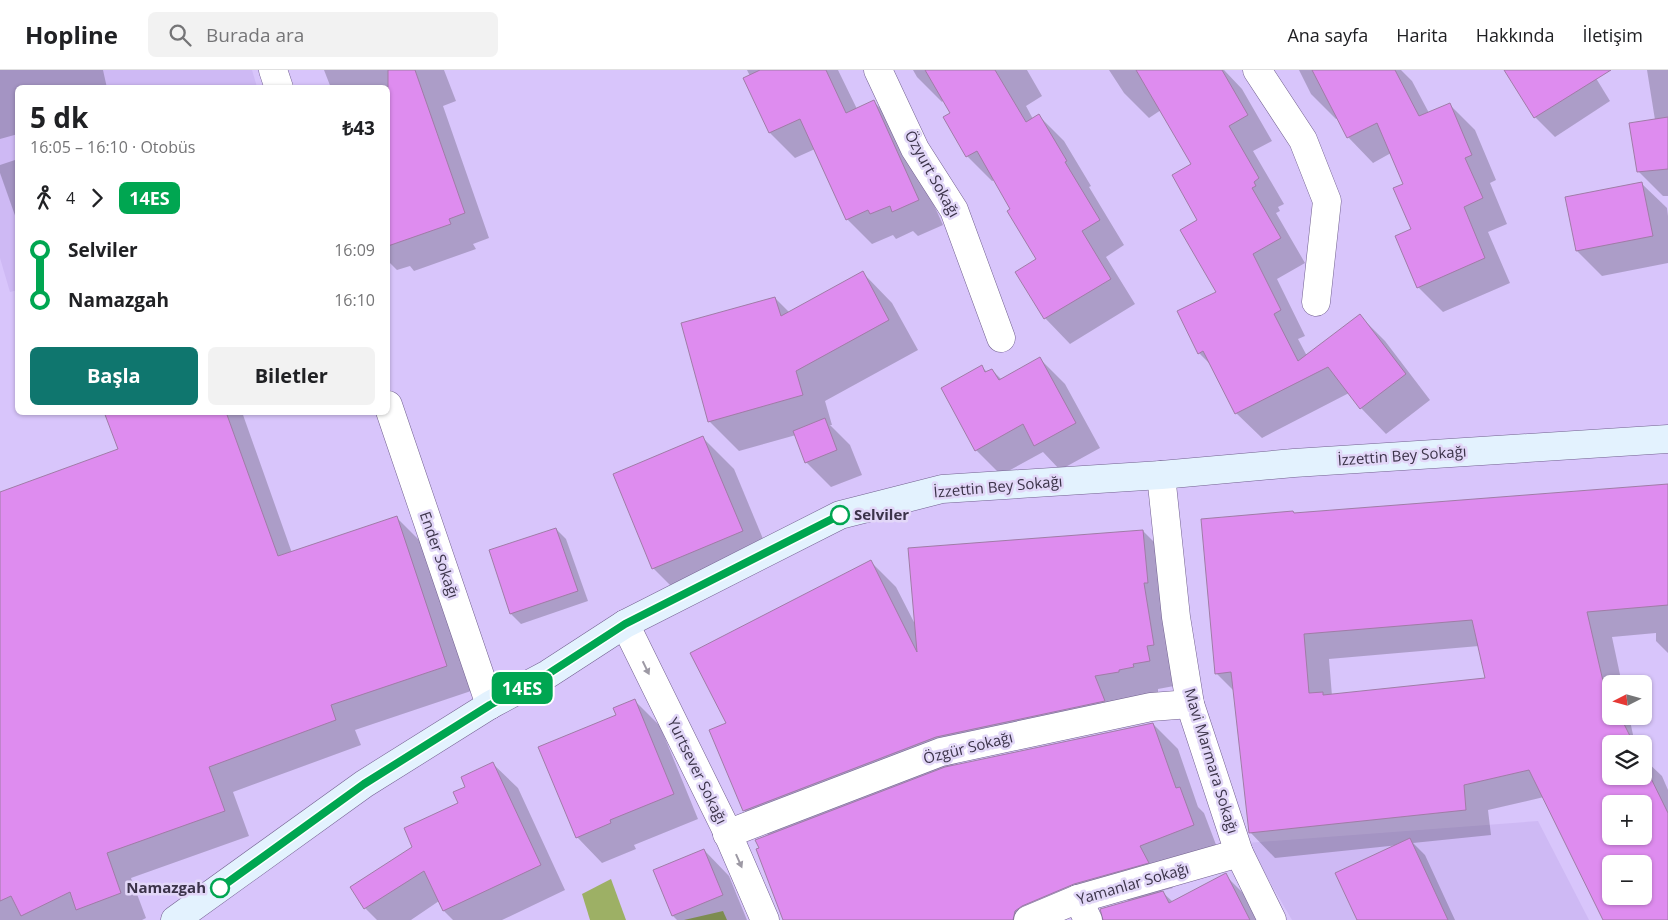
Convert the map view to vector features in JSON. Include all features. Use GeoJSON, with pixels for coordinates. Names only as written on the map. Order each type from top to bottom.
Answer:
{"type":"FeatureCollection","features":[{"type":"Feature","properties":{"kind":"street"},"geometry":{"type":"LineString","coordinates":[[273,70],[278,85]]}},
{"type":"Feature","properties":{"kind":"street","name":"Özyurt Sokağı"},"geometry":{"type":"LineString","coordinates":[[878,70],[915,149],[954,210],[1000,338]]}},
{"type":"Feature","properties":{"kind":"street"},"geometry":{"type":"LineString","coordinates":[[1257,70],[1303,140],[1327,201],[1316,302]]}},
{"type":"Feature","properties":{"kind":"street","name":"Ender Sokağı"},"geometry":{"type":"LineString","coordinates":[[390,411],[490,705]]}},
{"type":"Feature","properties":{"kind":"street","name":"İzzettin Bey Sokağı"},"geometry":{"type":"LineString","coordinates":[[175,920],[364,784],[490,705],[548,674],[625,624],[840,515],[942,489],[1161,475],[1294,463],[1668,439]]}},
{"type":"Feature","properties":{"kind":"street","name":"Mavi Marmara Sokağı"},"geometry":{"type":"LineString","coordinates":[[1161,475],[1176,617],[1190,704],[1240,853],[1272,920]]}},
{"type":"Feature","properties":{"kind":"street","name":"Yurtsever Sokağı"},"geometry":{"type":"LineString","coordinates":[[625,624],[727,834],[765,920]]}},
{"type":"Feature","properties":{"kind":"street","name":"Özgür Sokağı"},"geometry":{"type":"LineString","coordinates":[[727,834],[941,752],[1152,707],[1190,704]]}},
{"type":"Feature","properties":{"kind":"street","name":"Yamanlar Sokağı"},"geometry":{"type":"LineString","coordinates":[[1028,920],[1083,909],[1240,853]]}},
{"type":"Feature","properties":{"kind":"shaded area"},"geometry":{"type":"Polygon","coordinates":[[[0,70],[252,70],[256,85],[15,85],[15,291],[10,292],[0,258],[0,70]]]}},
{"type":"Feature","properties":{"kind":"shaded area"},"geometry":{"type":"Polygon","coordinates":[[[1538,821],[1589,920],[1292,920],[1247,843],[1538,821]]]}},
{"type":"Feature","properties":{"kind":"green space"},"geometry":{"type":"Polygon","coordinates":[[[611,879],[626,920],[590,920],[582,894],[611,879]]]}},
{"type":"Feature","properties":{"kind":"green space"},"geometry":{"type":"Polygon","coordinates":[[[723,911],[727,920],[684,920],[723,911]]]}},
{"type":"Feature","properties":{"kind":"building"},"geometry":{"type":"Polygon","coordinates":[[[388,70],[415,70],[465,213],[449,219],[451,224],[390,245],[390,85],[388,85],[388,70]]]}},
{"type":"Feature","properties":{"kind":"building"},"geometry":{"type":"Polygon","coordinates":[[[760,70],[826,70],[846,113],[874,100],[919,200],[892,212],[890,206],[870,214],[868,210],[846,220],[800,119],[769,133],[743,78],[760,70]]]}},
{"type":"Feature","properties":{"kind":"building"},"geometry":{"type":"Polygon","coordinates":[[[925,70],[995,70],[1026,122],[1039,114],[1100,220],[1082,231],[1111,279],[1044,319],[1015,272],[1036,259],[1007,211],[1010,209],[977,151],[966,157],[943,117],[950,113],[925,70]]]}},
{"type":"Feature","properties":{"kind":"building"},"geometry":{"type":"Polygon","coordinates":[[[1136,70],[1222,70],[1248,115],[1229,126],[1259,178],[1254,182],[1256,186],[1252,188],[1281,238],[1253,254],[1281,310],[1274,314],[1298,361],[1360,314],[1406,374],[1360,409],[1328,367],[1235,414],[1203,351],[1198,354],[1177,311],[1216,292],[1180,230],[1197,220],[1172,175],[1191,164],[1136,70]]]}},
{"type":"Feature","properties":{"kind":"building"},"geometry":{"type":"Polygon","coordinates":[[[1312,70],[1395,70],[1419,116],[1450,103],[1472,155],[1465,158],[1483,198],[1464,207],[1485,258],[1417,288],[1395,236],[1411,229],[1393,188],[1403,184],[1377,123],[1347,138],[1312,70]]]}},
{"type":"Feature","properties":{"kind":"building"},"geometry":{"type":"Polygon","coordinates":[[[1504,70],[1611,70],[1534,118],[1504,70]]]}},
{"type":"Feature","properties":{"kind":"building"},"geometry":{"type":"Polygon","coordinates":[[[1668,117],[1668,169],[1637,172],[1629,123],[1668,117]]]}},
{"type":"Feature","properties":{"kind":"building"},"geometry":{"type":"Polygon","coordinates":[[[1642,182],[1653,236],[1576,251],[1565,197],[1642,182]]]}},
{"type":"Feature","properties":{"kind":"building"},"geometry":{"type":"Polygon","coordinates":[[[863,271],[889,320],[796,371],[803,395],[708,422],[681,323],[775,297],[781,316],[863,271]]]}},
{"type":"Feature","properties":{"kind":"building"},"geometry":{"type":"Polygon","coordinates":[[[1040,357],[1076,423],[1034,446],[1023,424],[975,451],[941,388],[982,365],[985,372],[992,369],[999,380],[1040,357]]]}},
{"type":"Feature","properties":{"kind":"building"},"geometry":{"type":"Polygon","coordinates":[[[105,415],[227,415],[278,556],[397,516],[447,666],[331,705],[336,720],[209,767],[225,811],[107,853],[121,893],[76,910],[70,892],[21,916],[11,896],[0,901],[0,492],[118,449],[105,415]]]}},
{"type":"Feature","properties":{"kind":"building"},"geometry":{"type":"Polygon","coordinates":[[[825,418],[837,450],[805,463],[793,431],[825,418]]]}},
{"type":"Feature","properties":{"kind":"building"},"geometry":{"type":"Polygon","coordinates":[[[703,436],[743,531],[652,569],[613,474],[703,436]]]}},
{"type":"Feature","properties":{"kind":"building"},"geometry":{"type":"Polygon","coordinates":[[[1668,484],[1668,605],[1587,612],[1602,677],[1602,725],[1624,725],[1630,735],[1602,735],[1602,785],[1652,785],[1652,780],[1668,813],[1668,920],[1603,920],[1529,770],[1464,785],[1466,810],[1249,833],[1231,672],[1215,674],[1201,519],[1293,511],[1294,513],[1668,484]],[[1472,620],[1304,634],[1309,693],[1323,692],[1323,695],[1485,678],[1472,620]]]}},
{"type":"Feature","properties":{"kind":"building"},"geometry":{"type":"Polygon","coordinates":[[[556,528],[578,591],[510,614],[489,550],[556,528]]]}},
{"type":"Feature","properties":{"kind":"building"},"geometry":{"type":"Polygon","coordinates":[[[1143,530],[1148,583],[1144,583],[1154,645],[1147,646],[1150,661],[1133,664],[1134,667],[1119,670],[1119,672],[1095,676],[1105,701],[936,737],[743,811],[709,730],[726,723],[690,653],[871,560],[917,652],[908,548],[1143,530]]]}},
{"type":"Feature","properties":{"kind":"building"},"geometry":{"type":"Polygon","coordinates":[[[635,699],[674,794],[610,820],[611,823],[576,838],[538,747],[616,715],[613,708],[635,699]]]}},
{"type":"Feature","properties":{"kind":"building"},"geometry":{"type":"Polygon","coordinates":[[[1153,723],[1176,788],[1180,787],[1194,825],[1140,846],[1149,863],[1074,884],[1022,906],[1015,911],[1013,920],[783,920],[756,849],[759,848],[755,840],[945,767],[1153,723]]]}},
{"type":"Feature","properties":{"kind":"building"},"geometry":{"type":"Polygon","coordinates":[[[493,762],[541,865],[443,911],[424,871],[364,909],[350,887],[412,847],[404,828],[458,803],[453,792],[465,787],[461,777],[493,762]]]}},
{"type":"Feature","properties":{"kind":"building"},"geometry":{"type":"Polygon","coordinates":[[[1410,838],[1448,920],[1357,920],[1335,873],[1410,838]]]}},
{"type":"Feature","properties":{"kind":"building"},"geometry":{"type":"Polygon","coordinates":[[[704,849],[723,895],[672,916],[653,870],[704,849]]]}},
{"type":"Feature","properties":{"kind":"building"},"geometry":{"type":"Polygon","coordinates":[[[1226,873],[1250,920],[1103,920],[1100,909],[1163,891],[1169,903],[1226,873]]]}},
{"type":"Feature","properties":{"kind":"bus line","name":"14ES"},"geometry":{"type":"LineString","coordinates":[[220,888],[364,784],[490,705],[548,674],[625,624],[714,577],[840,515]]}},
{"type":"Feature","properties":{"kind":"place","name":"Selviler"},"geometry":{"type":"Point","coordinates":[840,515]}},
{"type":"Feature","properties":{"kind":"place","name":"Namazgah"},"geometry":{"type":"Point","coordinates":[220,888]}}]}
